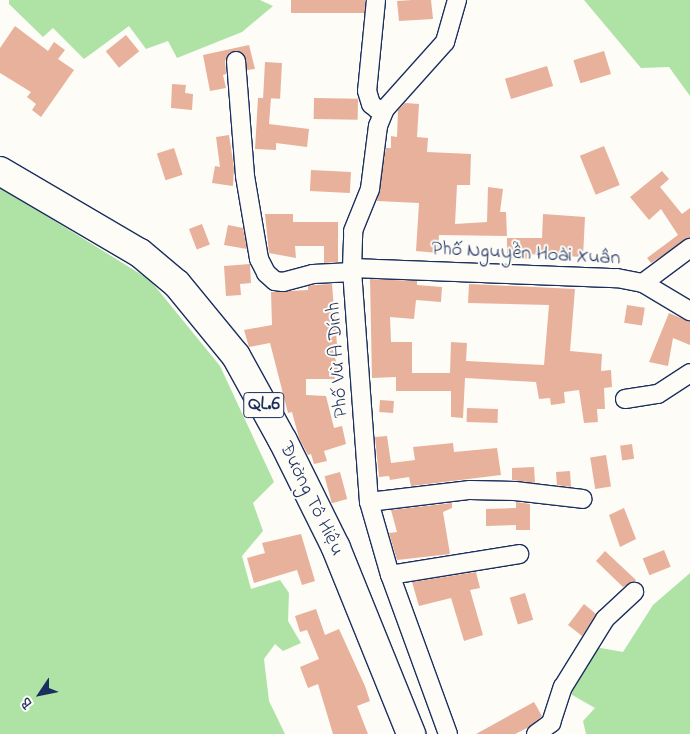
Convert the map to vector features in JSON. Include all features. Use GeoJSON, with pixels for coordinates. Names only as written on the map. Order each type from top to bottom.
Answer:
{"type":"FeatureCollection","features":[{"type":"Feature","properties":{"kind":"highway","name":"Đường Tô Hiệu"},"geometry":{"type":"LineString","coordinates":[[0,171],[140,253],[177,284],[236,356],[283,441],[336,548],[411,734]]}},
{"type":"Feature","properties":{"kind":"street"},"geometry":{"type":"LineString","coordinates":[[376,0],[367,90],[371,104],[377,109],[385,108]]}},
{"type":"Feature","properties":{"kind":"street","name":"Phố Vừ A Dính"},"geometry":{"type":"LineString","coordinates":[[448,734],[390,575],[369,502],[352,270],[353,231],[370,189],[378,126],[385,108],[445,42],[457,0]]}},
{"type":"Feature","properties":{"kind":"street","name":"Phố Nguyễn Hoài Xuân"},"geometry":{"type":"LineString","coordinates":[[236,61],[245,176],[259,259],[266,273],[274,281],[283,282],[313,274],[352,270],[616,278],[643,282],[690,311]]}},
{"type":"Feature","properties":{"kind":"street"},"geometry":{"type":"LineString","coordinates":[[643,282],[690,248]]}},
{"type":"Feature","properties":{"kind":"street"},"geometry":{"type":"LineString","coordinates":[[625,399],[658,394],[690,373]]}},
{"type":"Feature","properties":{"kind":"street"},"geometry":{"type":"LineString","coordinates":[[369,502],[470,490],[515,491],[583,499]]}},
{"type":"Feature","properties":{"kind":"street"},"geometry":{"type":"LineString","coordinates":[[390,575],[519,554]]}},
{"type":"Feature","properties":{"kind":"street"},"geometry":{"type":"LineString","coordinates":[[536,734],[551,723],[564,687],[605,619],[634,592]]}},
{"type":"Feature","properties":{"kind":"green space"},"geometry":{"type":"Polygon","coordinates":[[[9,0],[260,0],[273,6],[242,32],[177,58],[168,41],[146,49],[129,26],[84,59],[53,28],[43,37],[9,4],[9,0]]]}},
{"type":"Feature","properties":{"kind":"green space"},"geometry":{"type":"Polygon","coordinates":[[[584,0],[690,0],[690,96],[669,67],[641,68],[584,0]]]}},
{"type":"Feature","properties":{"kind":"green space"},"geometry":{"type":"Polygon","coordinates":[[[0,187],[150,280],[220,366],[274,482],[253,503],[263,531],[242,556],[251,589],[280,580],[289,593],[288,621],[301,643],[283,651],[275,644],[264,659],[269,701],[285,734],[0,734],[0,187]]]}},
{"type":"Feature","properties":{"kind":"green space"},"geometry":{"type":"Polygon","coordinates":[[[690,573],[690,734],[586,734],[583,721],[595,708],[567,692],[595,647],[623,652],[653,605],[690,573]]]}},
{"type":"Feature","properties":{"kind":"building"},"geometry":{"type":"Polygon","coordinates":[[[291,0],[365,0],[365,13],[291,13],[291,0]]]}},
{"type":"Feature","properties":{"kind":"building"},"geometry":{"type":"Polygon","coordinates":[[[431,0],[433,19],[399,21],[397,1],[431,0]]]}},
{"type":"Feature","properties":{"kind":"building"},"geometry":{"type":"Polygon","coordinates":[[[15,26],[48,51],[54,42],[65,50],[58,59],[74,70],[41,117],[32,110],[36,104],[27,97],[31,92],[0,73],[0,48],[15,26]]]}},
{"type":"Feature","properties":{"kind":"building"},"geometry":{"type":"Polygon","coordinates":[[[126,35],[139,51],[119,68],[106,51],[126,35]]]}},
{"type":"Feature","properties":{"kind":"building"},"geometry":{"type":"Polygon","coordinates":[[[249,45],[255,69],[247,70],[246,60],[241,52],[230,52],[225,61],[226,74],[223,75],[226,88],[210,91],[203,55],[249,45]]]}},
{"type":"Feature","properties":{"kind":"building"},"geometry":{"type":"Polygon","coordinates":[[[604,51],[611,74],[580,83],[573,60],[604,51]]]}},
{"type":"Feature","properties":{"kind":"building"},"geometry":{"type":"Polygon","coordinates":[[[265,62],[282,63],[280,99],[263,98],[265,62]]]}},
{"type":"Feature","properties":{"kind":"building"},"geometry":{"type":"Polygon","coordinates":[[[547,66],[553,86],[511,99],[505,79],[547,66]]]}},
{"type":"Feature","properties":{"kind":"building"},"geometry":{"type":"Polygon","coordinates":[[[172,84],[186,85],[185,93],[193,94],[192,110],[171,108],[172,84]]]}},
{"type":"Feature","properties":{"kind":"building"},"geometry":{"type":"Polygon","coordinates":[[[258,98],[271,98],[269,124],[309,129],[307,147],[276,143],[276,150],[255,149],[258,98]]]}},
{"type":"Feature","properties":{"kind":"building"},"geometry":{"type":"Polygon","coordinates":[[[314,98],[358,99],[358,120],[314,119],[314,98]]]}},
{"type":"Feature","properties":{"kind":"building"},"geometry":{"type":"Polygon","coordinates":[[[405,103],[419,104],[417,137],[428,138],[427,152],[471,154],[470,185],[457,185],[455,224],[487,222],[488,187],[503,189],[500,212],[506,212],[507,236],[439,235],[438,253],[416,251],[419,203],[377,201],[386,148],[391,148],[391,136],[397,137],[398,110],[405,103]]]}},
{"type":"Feature","properties":{"kind":"building"},"geometry":{"type":"Polygon","coordinates":[[[229,135],[234,168],[233,186],[212,183],[215,166],[220,167],[216,137],[229,135]]]}},
{"type":"Feature","properties":{"kind":"building"},"geometry":{"type":"Polygon","coordinates":[[[604,146],[620,185],[596,195],[580,156],[604,146]]]}},
{"type":"Feature","properties":{"kind":"building"},"geometry":{"type":"Polygon","coordinates":[[[174,148],[183,175],[166,180],[157,154],[174,148]]]}},
{"type":"Feature","properties":{"kind":"building"},"geometry":{"type":"Polygon","coordinates":[[[311,170],[351,172],[350,193],[310,191],[311,170]]]}},
{"type":"Feature","properties":{"kind":"building"},"geometry":{"type":"Polygon","coordinates":[[[662,171],[669,179],[660,187],[682,214],[690,208],[690,238],[651,263],[647,258],[678,235],[661,209],[649,220],[630,197],[662,171]]]}},
{"type":"Feature","properties":{"kind":"building"},"geometry":{"type":"Polygon","coordinates":[[[265,214],[293,214],[293,222],[338,222],[338,262],[324,263],[324,246],[295,246],[296,258],[269,253],[265,214]]]}},
{"type":"Feature","properties":{"kind":"building"},"geometry":{"type":"Polygon","coordinates":[[[543,214],[585,217],[583,257],[527,254],[527,259],[507,259],[507,238],[542,238],[543,214]]]}},
{"type":"Feature","properties":{"kind":"building"},"geometry":{"type":"Polygon","coordinates":[[[202,224],[210,245],[197,250],[189,229],[202,224]]]}},
{"type":"Feature","properties":{"kind":"building"},"geometry":{"type":"Polygon","coordinates":[[[228,225],[243,228],[247,249],[224,245],[228,225]]]}},
{"type":"Feature","properties":{"kind":"building"},"geometry":{"type":"Polygon","coordinates":[[[250,264],[251,283],[240,284],[241,295],[226,296],[224,266],[250,264]]]}},
{"type":"Feature","properties":{"kind":"building"},"geometry":{"type":"Polygon","coordinates":[[[370,279],[417,281],[417,285],[442,287],[441,302],[416,300],[414,319],[390,317],[391,342],[412,342],[412,373],[450,373],[451,342],[467,343],[466,361],[544,365],[549,305],[468,303],[469,284],[575,289],[570,351],[602,354],[601,371],[611,370],[612,387],[604,388],[605,409],[597,409],[598,422],[584,423],[579,390],[564,392],[565,403],[551,405],[550,398],[539,399],[536,382],[465,378],[463,418],[451,417],[451,391],[396,391],[396,377],[372,378],[370,279]]]}},
{"type":"Feature","properties":{"kind":"building"},"geometry":{"type":"Polygon","coordinates":[[[332,284],[337,345],[332,346],[338,369],[333,370],[335,379],[306,379],[306,395],[326,396],[334,428],[342,426],[346,444],[324,451],[327,461],[314,464],[311,454],[308,455],[299,438],[292,412],[288,413],[270,343],[249,347],[244,330],[272,325],[271,292],[308,290],[308,286],[332,284]]]}},
{"type":"Feature","properties":{"kind":"building"},"geometry":{"type":"Polygon","coordinates":[[[627,305],[645,308],[642,326],[624,323],[627,305]]]}},
{"type":"Feature","properties":{"kind":"building"},"geometry":{"type":"Polygon","coordinates":[[[669,313],[690,322],[690,345],[673,338],[668,366],[649,362],[669,313]]]}},
{"type":"Feature","properties":{"kind":"building"},"geometry":{"type":"Polygon","coordinates":[[[380,400],[394,401],[393,413],[379,412],[380,400]]]}},
{"type":"Feature","properties":{"kind":"building"},"geometry":{"type":"Polygon","coordinates":[[[467,408],[498,409],[497,423],[467,422],[467,408]]]}},
{"type":"Feature","properties":{"kind":"building"},"geometry":{"type":"Polygon","coordinates":[[[387,436],[391,463],[415,460],[413,447],[453,443],[454,452],[497,448],[501,475],[411,486],[409,477],[390,480],[389,476],[379,477],[375,437],[387,436]]]}},
{"type":"Feature","properties":{"kind":"building"},"geometry":{"type":"Polygon","coordinates":[[[632,444],[634,459],[622,461],[620,446],[632,444]]]}},
{"type":"Feature","properties":{"kind":"building"},"geometry":{"type":"Polygon","coordinates":[[[606,455],[611,487],[595,489],[590,458],[606,455]]]}},
{"type":"Feature","properties":{"kind":"building"},"geometry":{"type":"Polygon","coordinates":[[[534,467],[535,483],[512,480],[512,468],[534,467]]]}},
{"type":"Feature","properties":{"kind":"building"},"geometry":{"type":"Polygon","coordinates":[[[570,471],[571,487],[557,485],[556,472],[570,471]]]}},
{"type":"Feature","properties":{"kind":"building"},"geometry":{"type":"Polygon","coordinates":[[[340,472],[347,499],[332,503],[325,476],[340,472]]]}},
{"type":"Feature","properties":{"kind":"building"},"geometry":{"type":"Polygon","coordinates":[[[516,502],[530,504],[530,530],[516,530],[516,525],[486,526],[486,509],[516,508],[516,502]]]}},
{"type":"Feature","properties":{"kind":"building"},"geometry":{"type":"Polygon","coordinates":[[[452,503],[452,508],[443,512],[450,554],[397,560],[389,533],[397,532],[391,510],[452,503]]]}},
{"type":"Feature","properties":{"kind":"building"},"geometry":{"type":"Polygon","coordinates":[[[624,508],[636,539],[620,547],[609,515],[624,508]]]}},
{"type":"Feature","properties":{"kind":"building"},"geometry":{"type":"Polygon","coordinates":[[[301,534],[315,581],[302,585],[297,570],[254,583],[247,558],[265,553],[262,543],[301,534]]]}},
{"type":"Feature","properties":{"kind":"building"},"geometry":{"type":"Polygon","coordinates":[[[664,550],[671,567],[649,575],[643,559],[664,550]]]}},
{"type":"Feature","properties":{"kind":"building"},"geometry":{"type":"Polygon","coordinates":[[[605,551],[636,580],[634,582],[623,587],[596,561],[605,551]]]}},
{"type":"Feature","properties":{"kind":"building"},"geometry":{"type":"Polygon","coordinates":[[[476,572],[480,588],[470,590],[483,635],[464,641],[451,598],[419,606],[412,582],[476,572]]]}},
{"type":"Feature","properties":{"kind":"building"},"geometry":{"type":"Polygon","coordinates":[[[525,593],[533,620],[518,624],[510,598],[525,593]]]}},
{"type":"Feature","properties":{"kind":"building"},"geometry":{"type":"Polygon","coordinates":[[[584,604],[596,614],[582,636],[568,625],[584,604]]]}},
{"type":"Feature","properties":{"kind":"building"},"geometry":{"type":"Polygon","coordinates":[[[316,609],[325,635],[339,629],[365,686],[370,701],[357,706],[368,734],[333,734],[318,684],[308,688],[300,667],[319,659],[307,630],[300,632],[295,616],[316,609]]]}},
{"type":"Feature","properties":{"kind":"building"},"geometry":{"type":"Polygon","coordinates":[[[534,702],[542,716],[529,727],[515,734],[476,734],[534,702]]]}}]}
